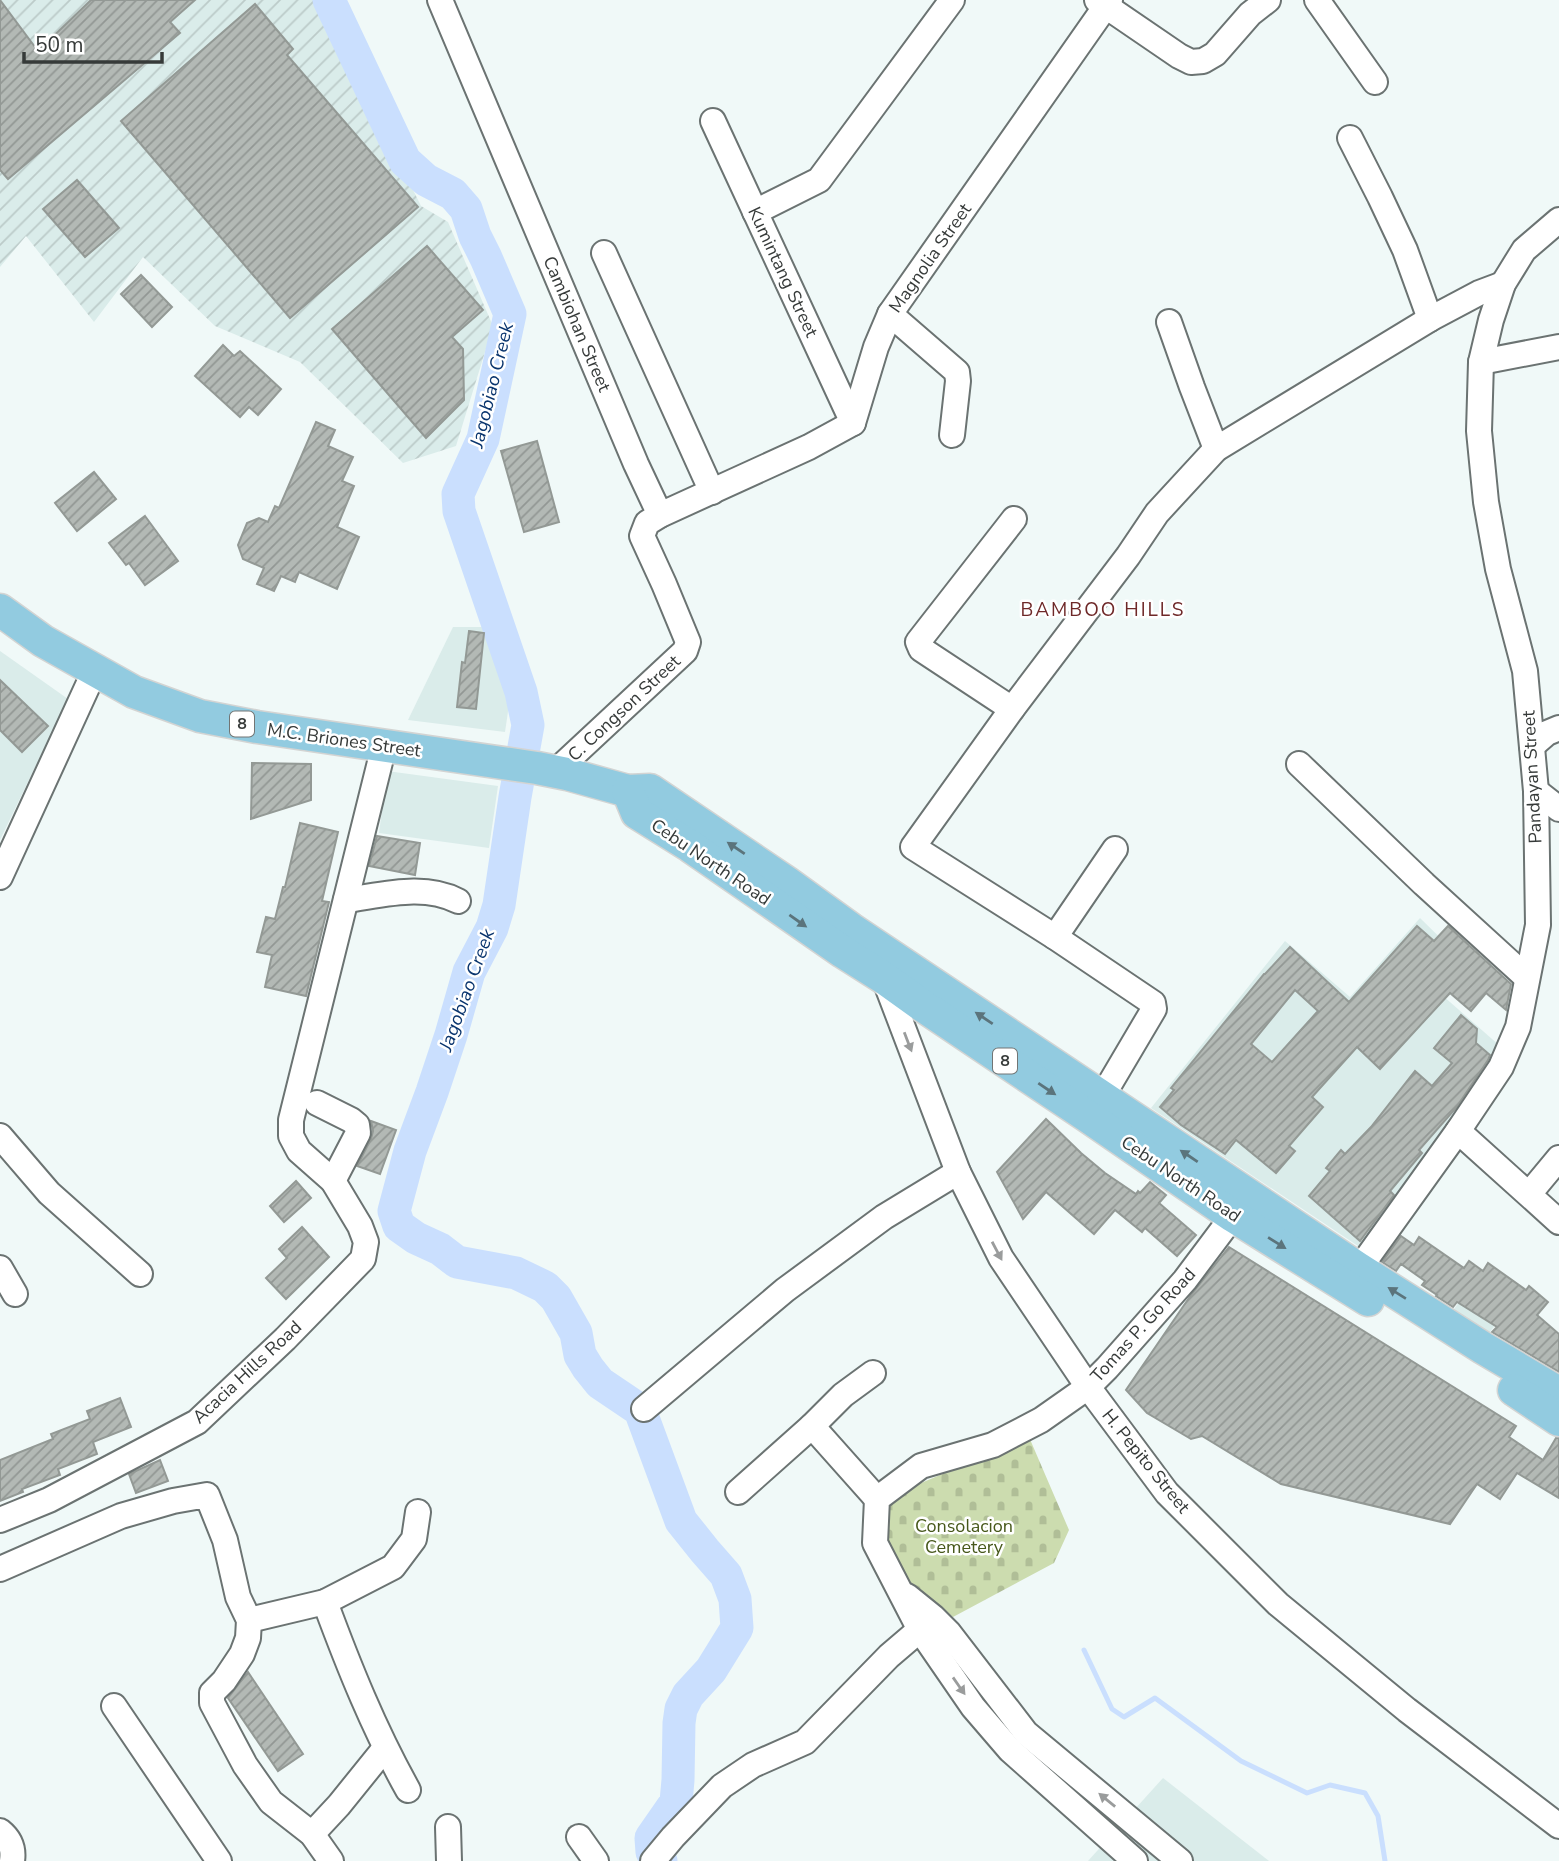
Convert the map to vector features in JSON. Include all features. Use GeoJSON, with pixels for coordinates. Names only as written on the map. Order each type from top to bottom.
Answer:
{"type":"FeatureCollection","features":[{"type":"Feature","properties":{"kind":"main road","name":"M.C. Briones Street"},"geometry":{"type":"LineString","coordinates":[[0,610],[43,641],[134,692],[200,716],[257,727],[534,768],[628,791]]}},
{"type":"Feature","properties":{"kind":"main road","name":"Cebu North Road"},"geometry":{"type":"LineString","coordinates":[[1559,1393],[1359,1269],[1240,1205],[1087,1116],[843,952],[690,845],[637,813],[628,791],[650,790],[1102,1097],[1240,1205],[1559,1420]]}},
{"type":"Feature","properties":{"kind":"street","name":"Cambiohan Street"},"geometry":{"type":"LineString","coordinates":[[440,0],[660,515]]}},
{"type":"Feature","properties":{"kind":"street"},"geometry":{"type":"LineString","coordinates":[[755,212],[819,180],[952,0]]}},
{"type":"Feature","properties":{"kind":"street"},"geometry":{"type":"LineString","coordinates":[[1104,2],[1191,62],[1203,61],[1215,54],[1250,14],[1268,0]]}},
{"type":"Feature","properties":{"kind":"street"},"geometry":{"type":"LineString","coordinates":[[1317,0],[1375,82]]}},
{"type":"Feature","properties":{"kind":"street","name":"Magnolia Street"},"geometry":{"type":"LineString","coordinates":[[853,423],[876,347],[890,314],[1104,2]]}},
{"type":"Feature","properties":{"kind":"street","name":"Kumintang Street"},"geometry":{"type":"LineString","coordinates":[[713,121],[853,423]]}},
{"type":"Feature","properties":{"kind":"street"},"geometry":{"type":"LineString","coordinates":[[1350,138],[1405,250],[1430,319]]}},
{"type":"Feature","properties":{"kind":"street","name":"Pandayan Street"},"geometry":{"type":"LineString","coordinates":[[1359,1269],[1501,1067],[1518,1027],[1538,925],[1536,791],[1525,671],[1498,569],[1486,502],[1479,431],[1481,362],[1490,320],[1503,284],[1524,250],[1559,220]]}},
{"type":"Feature","properties":{"kind":"street"},"geometry":{"type":"LineString","coordinates":[[604,253],[712,492]]}},
{"type":"Feature","properties":{"kind":"street"},"geometry":{"type":"LineString","coordinates":[[1102,1097],[1154,1009],[1153,1003],[913,847],[1157,513],[1216,449],[1430,319],[1479,293],[1503,284]]}},
{"type":"Feature","properties":{"kind":"street"},"geometry":{"type":"LineString","coordinates":[[890,314],[957,372],[951,435]]}},
{"type":"Feature","properties":{"kind":"street"},"geometry":{"type":"LineString","coordinates":[[1169,322],[1216,449]]}},
{"type":"Feature","properties":{"kind":"street"},"geometry":{"type":"LineString","coordinates":[[1481,362],[1559,347]]}},
{"type":"Feature","properties":{"kind":"street"},"geometry":{"type":"LineString","coordinates":[[660,515],[809,447],[853,423]]}},
{"type":"Feature","properties":{"kind":"street","name":"C. Congson Street"},"geometry":{"type":"LineString","coordinates":[[534,768],[685,651],[688,642],[642,536],[647,523],[660,515]]}},
{"type":"Feature","properties":{"kind":"street"},"geometry":{"type":"LineString","coordinates":[[1012,709],[921,649],[918,642],[1014,519]]}},
{"type":"Feature","properties":{"kind":"street"},"geometry":{"type":"LineString","coordinates":[[0,877],[95,670]]}},
{"type":"Feature","properties":{"kind":"street"},"geometry":{"type":"LineString","coordinates":[[1532,746],[1547,733],[1559,728]]}},
{"type":"Feature","properties":{"kind":"street"},"geometry":{"type":"LineString","coordinates":[[384,746],[346,900],[430,891],[445,894],[458,901]]}},
{"type":"Feature","properties":{"kind":"street"},"geometry":{"type":"LineString","coordinates":[[1299,764],[1423,884],[1527,978]]}},
{"type":"Feature","properties":{"kind":"street"},"geometry":{"type":"LineString","coordinates":[[1536,791],[1559,809]]}},
{"type":"Feature","properties":{"kind":"street"},"geometry":{"type":"LineString","coordinates":[[1055,937],[1115,849]]}},
{"type":"Feature","properties":{"kind":"street","name":"Acacia Hills Road"},"geometry":{"type":"LineString","coordinates":[[0,1520],[49,1500],[197,1422],[285,1339],[363,1259],[366,1242],[360,1226],[332,1181],[299,1152],[291,1136],[292,1120],[346,900]]}},
{"type":"Feature","properties":{"kind":"street","name":"H. Pepito Street"},"geometry":{"type":"LineString","coordinates":[[884,978],[958,1172],[1000,1258],[1088,1387],[1167,1493],[1278,1604],[1407,1710],[1559,1826]]}},
{"type":"Feature","properties":{"kind":"street"},"geometry":{"type":"LineString","coordinates":[[317,1103],[357,1125],[358,1133],[332,1181]]}},
{"type":"Feature","properties":{"kind":"street"},"geometry":{"type":"LineString","coordinates":[[1458,1131],[1559,1222]]}},
{"type":"Feature","properties":{"kind":"street"},"geometry":{"type":"LineString","coordinates":[[0,1136],[50,1193],[140,1274]]}},
{"type":"Feature","properties":{"kind":"street"},"geometry":{"type":"LineString","coordinates":[[1529,1194],[1559,1158]]}},
{"type":"Feature","properties":{"kind":"street"},"geometry":{"type":"LineString","coordinates":[[644,1409],[796,1282],[884,1217],[958,1172]]}},
{"type":"Feature","properties":{"kind":"street","name":"Tomas P. Go Road"},"geometry":{"type":"LineString","coordinates":[[877,1499],[921,1466],[993,1445],[1041,1420],[1088,1387],[1185,1280],[1240,1205]]}},
{"type":"Feature","properties":{"kind":"street"},"geometry":{"type":"LineString","coordinates":[[0,1268],[15,1294]]}},
{"type":"Feature","properties":{"kind":"street"},"geometry":{"type":"LineString","coordinates":[[738,1492],[843,1395],[873,1373]]}},
{"type":"Feature","properties":{"kind":"street"},"geometry":{"type":"LineString","coordinates":[[812,1426],[877,1499],[875,1543],[898,1589],[926,1624],[973,1707],[1010,1750],[1135,1861]]}},
{"type":"Feature","properties":{"kind":"street"},"geometry":{"type":"LineString","coordinates":[[0,1569],[121,1516],[173,1501],[207,1495],[225,1540],[238,1597],[249,1620],[242,1654],[224,1681],[212,1693],[212,1703],[245,1765],[271,1802],[312,1834],[331,1861]]}},
{"type":"Feature","properties":{"kind":"street"},"geometry":{"type":"LineString","coordinates":[[249,1620],[325,1602],[393,1567],[414,1539],[418,1512]]}},
{"type":"Feature","properties":{"kind":"street"},"geometry":{"type":"LineString","coordinates":[[325,1602],[351,1673],[385,1748],[408,1790]]}},
{"type":"Feature","properties":{"kind":"street"},"geometry":{"type":"LineString","coordinates":[[660,1852],[722,1786],[753,1765],[805,1742],[889,1656],[926,1624]]}},
{"type":"Feature","properties":{"kind":"street"},"geometry":{"type":"LineString","coordinates":[[926,1624],[949,1633],[1026,1733],[1155,1852],[1180,1861]]}},
{"type":"Feature","properties":{"kind":"street"},"geometry":{"type":"LineString","coordinates":[[114,1706],[219,1861]]}},
{"type":"Feature","properties":{"kind":"street"},"geometry":{"type":"LineString","coordinates":[[312,1834],[385,1748]]}},
{"type":"Feature","properties":{"kind":"street"},"geometry":{"type":"LineString","coordinates":[[448,1827],[449,1861]]}},
{"type":"Feature","properties":{"kind":"street"},"geometry":{"type":"LineString","coordinates":[[0,1832],[10,1842],[12,1861]]}},
{"type":"Feature","properties":{"kind":"street"},"geometry":{"type":"LineString","coordinates":[[579,1837],[596,1861]]}},
{"type":"Feature","properties":{"kind":"shaded area"},"geometry":{"type":"Polygon","coordinates":[[[0,0],[319,0],[421,206],[448,222],[493,326],[456,446],[403,463],[300,362],[215,326],[143,257],[94,322],[26,236],[0,267],[0,0]]]}},
{"type":"Feature","properties":{"kind":"shaded area"},"geometry":{"type":"Polygon","coordinates":[[[453,627],[495,627],[509,705],[505,732],[408,720],[453,627]]]}},
{"type":"Feature","properties":{"kind":"shaded area"},"geometry":{"type":"Polygon","coordinates":[[[0,651],[68,699],[0,840],[0,651]]]}},
{"type":"Feature","properties":{"kind":"shaded area"},"geometry":{"type":"Polygon","coordinates":[[[387,771],[498,786],[489,848],[379,833],[387,771]]]}},
{"type":"Feature","properties":{"kind":"shaded area"},"geometry":{"type":"Polygon","coordinates":[[[1420,918],[1468,965],[1442,995],[1500,1046],[1497,1061],[1361,1248],[1151,1108],[1285,941],[1350,997],[1420,918]]]}},
{"type":"Feature","properties":{"kind":"shaded area"},"geometry":{"type":"Polygon","coordinates":[[[1477,1277],[1513,1303],[1489,1333],[1452,1312],[1477,1277]]]}},
{"type":"Feature","properties":{"kind":"shaded area"},"geometry":{"type":"Polygon","coordinates":[[[1163,1778],[1269,1861],[1088,1861],[1163,1778]]]}},
{"type":"Feature","properties":{"kind":"green space","name":"Consolacion Cemetery"},"geometry":{"type":"Polygon","coordinates":[[[1029,1437],[1069,1530],[1054,1563],[953,1617],[910,1581],[893,1559],[883,1530],[884,1505],[900,1492],[1029,1437]]]}},
{"type":"Feature","properties":{"kind":"building"},"geometry":{"type":"Polygon","coordinates":[[[0,0],[38,51],[91,0],[195,0],[170,22],[180,33],[8,179],[0,170],[0,0]]]}},
{"type":"Feature","properties":{"kind":"building"},"geometry":{"type":"Polygon","coordinates":[[[255,4],[293,49],[287,55],[418,207],[290,318],[121,121],[255,4]]]}},
{"type":"Feature","properties":{"kind":"building"},"geometry":{"type":"Polygon","coordinates":[[[77,180],[119,228],[85,257],[43,209],[77,180]]]}},
{"type":"Feature","properties":{"kind":"building"},"geometry":{"type":"Polygon","coordinates":[[[427,246],[483,310],[452,337],[463,349],[464,400],[426,438],[332,329],[427,246]]]}},
{"type":"Feature","properties":{"kind":"building"},"geometry":{"type":"Polygon","coordinates":[[[141,275],[172,307],[152,327],[121,294],[141,275]]]}},
{"type":"Feature","properties":{"kind":"building"},"geometry":{"type":"Polygon","coordinates":[[[223,345],[234,356],[240,351],[281,389],[258,415],[249,407],[240,417],[195,376],[223,345]]]}},
{"type":"Feature","properties":{"kind":"building"},"geometry":{"type":"Polygon","coordinates":[[[316,422],[335,430],[328,446],[353,457],[342,481],[354,486],[337,527],[359,537],[337,589],[299,572],[295,582],[281,576],[274,591],[257,584],[264,568],[243,559],[238,545],[247,523],[259,518],[268,522],[275,506],[279,508],[316,422]]]}},
{"type":"Feature","properties":{"kind":"building"},"geometry":{"type":"Polygon","coordinates":[[[537,441],[559,522],[524,532],[501,451],[537,441]]]}},
{"type":"Feature","properties":{"kind":"building"},"geometry":{"type":"Polygon","coordinates":[[[94,472],[116,499],[77,531],[55,503],[94,472]]]}},
{"type":"Feature","properties":{"kind":"building"},"geometry":{"type":"Polygon","coordinates":[[[145,516],[178,561],[145,585],[129,563],[126,565],[109,543],[145,516]]]}},
{"type":"Feature","properties":{"kind":"building"},"geometry":{"type":"Polygon","coordinates":[[[469,631],[484,633],[476,709],[457,707],[469,631]]]}},
{"type":"Feature","properties":{"kind":"building"},"geometry":{"type":"Polygon","coordinates":[[[0,680],[48,726],[22,752],[0,730],[0,680]]]}},
{"type":"Feature","properties":{"kind":"building"},"geometry":{"type":"Polygon","coordinates":[[[252,763],[311,764],[311,800],[251,819],[252,763]]]}},
{"type":"Feature","properties":{"kind":"building"},"geometry":{"type":"Polygon","coordinates":[[[300,823],[338,832],[322,901],[329,902],[306,996],[265,987],[272,955],[257,952],[266,917],[275,919],[300,823]]]}},
{"type":"Feature","properties":{"kind":"building"},"geometry":{"type":"Polygon","coordinates":[[[377,836],[420,843],[415,875],[369,866],[377,836]]]}},
{"type":"Feature","properties":{"kind":"building"},"geometry":{"type":"Polygon","coordinates":[[[1417,926],[1434,941],[1448,926],[1511,984],[1506,1010],[1486,993],[1471,1011],[1450,993],[1380,1069],[1357,1047],[1312,1097],[1323,1107],[1289,1146],[1295,1151],[1276,1173],[1236,1140],[1225,1154],[1181,1125],[1160,1107],[1174,1090],[1171,1088],[1264,974],[1290,947],[1349,1002],[1417,926]],[[1295,990],[1251,1044],[1272,1062],[1318,1011],[1295,990]]]}},
{"type":"Feature","properties":{"kind":"building"},"geometry":{"type":"Polygon","coordinates":[[[1461,1015],[1477,1029],[1476,1043],[1490,1055],[1488,1060],[1456,1108],[1419,1150],[1422,1153],[1390,1191],[1394,1195],[1360,1241],[1309,1196],[1330,1171],[1326,1168],[1341,1150],[1345,1154],[1371,1127],[1415,1071],[1432,1086],[1452,1063],[1434,1048],[1461,1015]]]}},
{"type":"Feature","properties":{"kind":"building"},"geometry":{"type":"Polygon","coordinates":[[[1046,1119],[1105,1173],[1136,1194],[1150,1182],[1166,1195],[1159,1203],[1196,1235],[1177,1256],[1145,1228],[1142,1232],[1115,1210],[1094,1234],[1046,1192],[1023,1219],[997,1172],[1046,1119]]]}},
{"type":"Feature","properties":{"kind":"building"},"geometry":{"type":"Polygon","coordinates":[[[371,1121],[396,1130],[380,1174],[357,1166],[371,1139],[371,1121]]]}},
{"type":"Feature","properties":{"kind":"building"},"geometry":{"type":"Polygon","coordinates":[[[296,1181],[311,1198],[284,1222],[270,1206],[296,1181]]]}},
{"type":"Feature","properties":{"kind":"building"},"geometry":{"type":"Polygon","coordinates":[[[302,1227],[329,1257],[286,1299],[266,1278],[287,1258],[279,1249],[302,1227]]]}},
{"type":"Feature","properties":{"kind":"building"},"geometry":{"type":"Polygon","coordinates":[[[1401,1236],[1414,1245],[1419,1237],[1464,1268],[1469,1261],[1483,1271],[1488,1263],[1526,1290],[1529,1286],[1548,1302],[1537,1315],[1559,1334],[1559,1372],[1492,1332],[1497,1327],[1457,1302],[1453,1307],[1436,1296],[1422,1285],[1425,1281],[1401,1264],[1396,1271],[1382,1262],[1401,1236]]]}},
{"type":"Feature","properties":{"kind":"building"},"geometry":{"type":"Polygon","coordinates":[[[1229,1247],[1516,1426],[1509,1437],[1543,1460],[1556,1438],[1559,1438],[1559,1498],[1517,1473],[1500,1499],[1477,1484],[1450,1524],[1281,1484],[1202,1436],[1191,1439],[1147,1413],[1126,1390],[1191,1295],[1229,1247]]]}},
{"type":"Feature","properties":{"kind":"building"},"geometry":{"type":"Polygon","coordinates":[[[120,1398],[131,1427],[93,1442],[97,1454],[58,1469],[60,1475],[22,1489],[23,1492],[0,1501],[0,1460],[53,1439],[51,1434],[90,1419],[87,1411],[120,1398]]]}},
{"type":"Feature","properties":{"kind":"building"},"geometry":{"type":"Polygon","coordinates":[[[160,1460],[168,1481],[136,1493],[129,1474],[160,1460]]]}},
{"type":"Feature","properties":{"kind":"building"},"geometry":{"type":"Polygon","coordinates":[[[248,1672],[303,1754],[278,1771],[228,1698],[248,1672]]]}},
{"type":"Feature","properties":{"kind":"waterway","name":"Jagobiao Creek"},"geometry":{"type":"LineString","coordinates":[[329,0],[405,161],[426,180],[453,194],[466,209],[475,236],[510,314],[483,439],[458,494],[459,511],[521,692],[528,725],[499,905],[492,928],[469,972],[451,1035],[410,1151],[394,1211],[399,1226],[457,1262],[516,1273],[545,1287],[556,1298],[576,1333],[580,1355],[588,1368],[600,1383],[640,1410],[681,1521],[726,1575],[735,1599],[737,1628],[711,1670],[688,1695],[681,1709],[676,1802],[651,1838],[652,1852],[661,1861]]}},
{"type":"Feature","properties":{"kind":"waterway"},"geometry":{"type":"LineString","coordinates":[[1084,1650],[1112,1709],[1124,1717],[1155,1698],[1241,1761],[1307,1793],[1330,1785],[1365,1793],[1378,1816],[1385,1861]]}},
{"type":"Feature","properties":{"kind":"district","name":"BAMBOO HILLS"},"geometry":{"type":"Point","coordinates":[1103,610]}}]}
